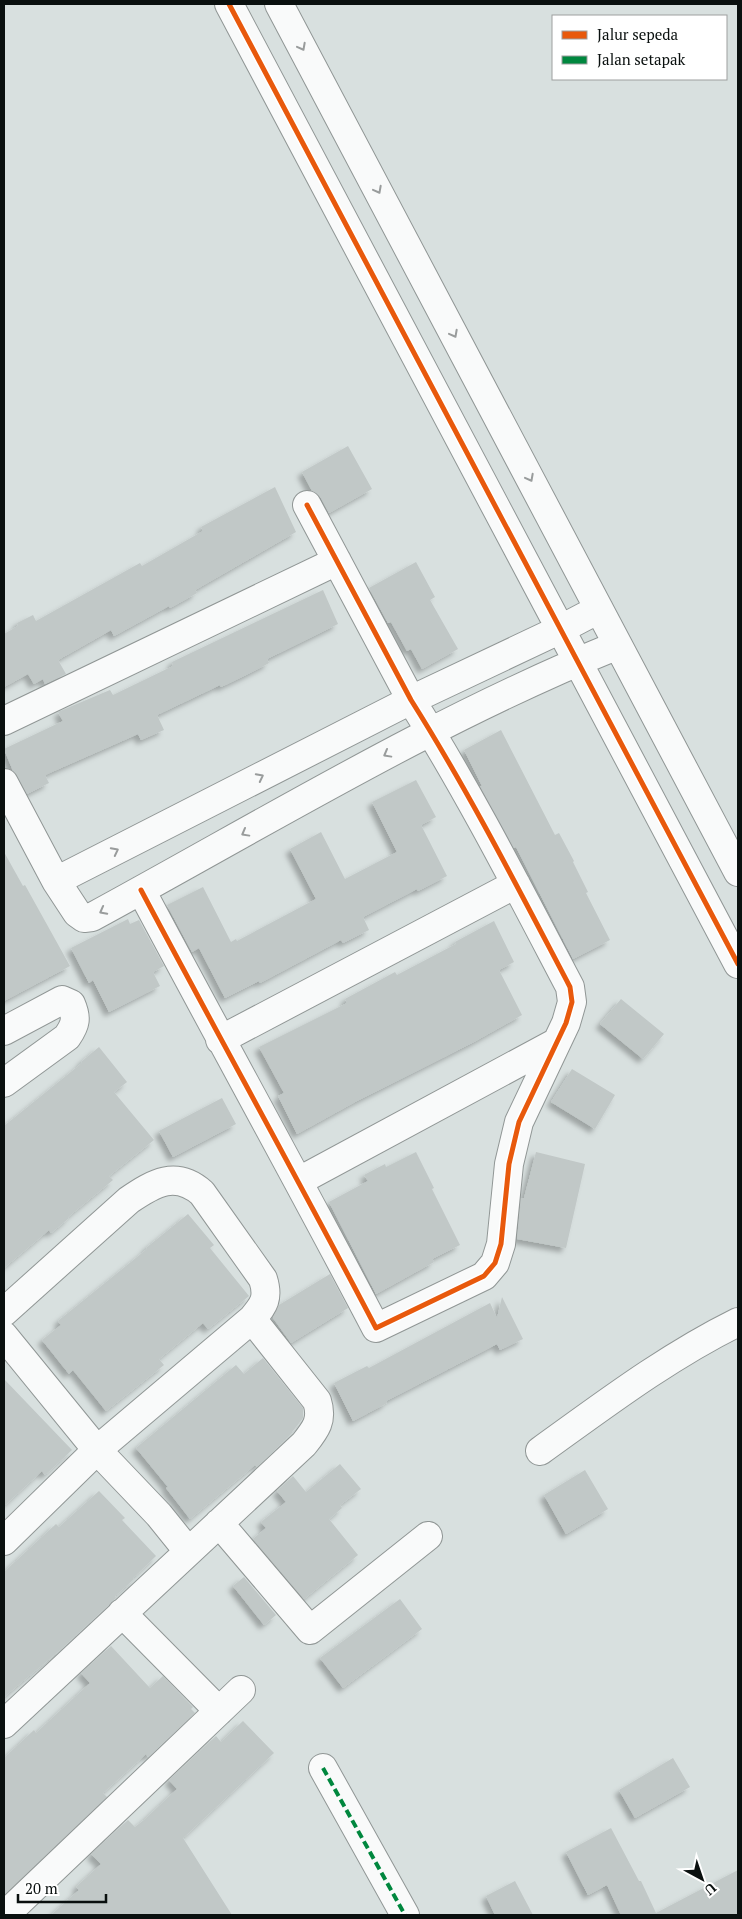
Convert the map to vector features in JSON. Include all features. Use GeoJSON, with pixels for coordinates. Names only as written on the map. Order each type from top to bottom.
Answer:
{"type":"FeatureCollection","features":[{"type":"Feature","properties":{"kind":"street"},"geometry":{"type":"LineString","coordinates":[[229,4],[738,964]]}},
{"type":"Feature","properties":{"kind":"street"},"geometry":{"type":"LineString","coordinates":[[279,4],[738,872]]}},
{"type":"Feature","properties":{"kind":"street"},"geometry":{"type":"LineString","coordinates":[[141,890],[220,1040],[299,1181],[376,1328],[484,1276],[495,1263],[501,1244],[509,1164],[519,1122],[566,1023],[572,1002],[570,987],[516,884],[411,700],[307,505]]}},
{"type":"Feature","properties":{"kind":"street"},"geometry":{"type":"LineString","coordinates":[[4,721],[337,561]]}},
{"type":"Feature","properties":{"kind":"street"},"geometry":{"type":"LineString","coordinates":[[56,881],[411,700],[599,609]]}},
{"type":"Feature","properties":{"kind":"street"},"geometry":{"type":"LineString","coordinates":[[4,783],[56,881],[77,913],[84,918],[92,917],[430,731],[578,661],[618,645]]}},
{"type":"Feature","properties":{"kind":"street"},"geometry":{"type":"LineString","coordinates":[[220,1040],[516,884]]}},
{"type":"Feature","properties":{"kind":"street"},"geometry":{"type":"LineString","coordinates":[[4,1031],[62,1000],[71,1004],[76,1018],[74,1026],[67,1037],[4,1084]]}},
{"type":"Feature","properties":{"kind":"street"},"geometry":{"type":"LineString","coordinates":[[299,1181],[555,1043]]}},
{"type":"Feature","properties":{"kind":"street"},"geometry":{"type":"LineString","coordinates":[[4,1312],[129,1200],[146,1189],[162,1182],[176,1180],[192,1184],[202,1193],[263,1279],[267,1292],[263,1307],[252,1320],[97,1450],[4,1541]]}},
{"type":"Feature","properties":{"kind":"street"},"geometry":{"type":"LineString","coordinates":[[4,1724],[304,1444],[318,1423],[320,1412],[317,1401],[252,1320]]}},
{"type":"Feature","properties":{"kind":"street"},"geometry":{"type":"LineString","coordinates":[[540,1451],[629,1386],[711,1336],[738,1322]]}},
{"type":"Feature","properties":{"kind":"street"},"geometry":{"type":"LineString","coordinates":[[4,1336],[97,1450],[159,1516],[188,1552]]}},
{"type":"Feature","properties":{"kind":"street"},"geometry":{"type":"LineString","coordinates":[[218,1523],[310,1630],[428,1536]]}},
{"type":"Feature","properties":{"kind":"street"},"geometry":{"type":"LineString","coordinates":[[122,1613],[219,1711]]}},
{"type":"Feature","properties":{"kind":"street"},"geometry":{"type":"LineString","coordinates":[[5,1915],[241,1690]]}},
{"type":"Feature","properties":{"kind":"street"},"geometry":{"type":"LineString","coordinates":[[323,1768],[405,1915]]}},
{"type":"Feature","properties":{"kind":"building"},"geometry":{"type":"Polygon","coordinates":[[[348,446],[372,489],[329,513],[321,498],[312,491],[302,472],[348,446]]]}},
{"type":"Feature","properties":{"kind":"building"},"geometry":{"type":"Polygon","coordinates":[[[275,487],[296,532],[195,590],[197,593],[170,608],[169,606],[114,636],[111,630],[58,660],[66,674],[45,684],[43,679],[34,684],[28,674],[4,687],[4,634],[18,626],[17,623],[33,615],[36,621],[140,563],[142,566],[203,531],[201,527],[275,487]]]}},
{"type":"Feature","properties":{"kind":"building"},"geometry":{"type":"Polygon","coordinates":[[[416,562],[435,597],[430,600],[458,649],[422,669],[411,649],[407,651],[391,622],[388,623],[369,588],[416,562]]]}},
{"type":"Feature","properties":{"kind":"building"},"geometry":{"type":"Polygon","coordinates":[[[323,590],[338,624],[267,659],[269,663],[246,675],[221,687],[220,685],[157,715],[164,730],[141,740],[138,734],[45,775],[49,783],[27,794],[13,771],[4,749],[63,721],[58,712],[110,690],[113,695],[173,666],[172,662],[323,590]]]}},
{"type":"Feature","properties":{"kind":"building"},"geometry":{"type":"Polygon","coordinates":[[[501,730],[555,835],[559,833],[574,861],[588,892],[586,893],[610,940],[573,959],[516,847],[514,848],[480,786],[482,786],[464,750],[501,730]]]}},
{"type":"Feature","properties":{"kind":"building"},"geometry":{"type":"Polygon","coordinates":[[[416,780],[436,817],[421,825],[447,876],[363,917],[369,930],[343,943],[341,940],[260,983],[259,981],[225,998],[199,948],[192,952],[167,905],[203,887],[231,942],[236,939],[237,941],[316,899],[290,849],[321,832],[345,879],[397,852],[372,802],[416,780]]]}},
{"type":"Feature","properties":{"kind":"building"},"geometry":{"type":"Polygon","coordinates":[[[4,852],[23,886],[25,885],[70,966],[4,1001],[4,852]]]}},
{"type":"Feature","properties":{"kind":"building"},"geometry":{"type":"Polygon","coordinates":[[[128,919],[130,924],[139,920],[164,966],[153,972],[160,986],[109,1012],[93,980],[89,983],[71,948],[128,919]]]}},
{"type":"Feature","properties":{"kind":"building"},"geometry":{"type":"Polygon","coordinates":[[[494,921],[514,962],[499,970],[522,1015],[297,1134],[278,1096],[284,1093],[259,1047],[347,1003],[345,999],[395,972],[397,975],[456,944],[455,942],[494,921]]]}},
{"type":"Feature","properties":{"kind":"building"},"geometry":{"type":"Polygon","coordinates":[[[621,999],[664,1034],[643,1059],[600,1024],[621,999]]]}},
{"type":"Feature","properties":{"kind":"building"},"geometry":{"type":"Polygon","coordinates":[[[99,1047],[127,1082],[114,1092],[154,1140],[109,1176],[113,1180],[69,1218],[51,1233],[49,1230],[4,1268],[4,1126],[99,1047]]]}},
{"type":"Feature","properties":{"kind":"building"},"geometry":{"type":"Polygon","coordinates":[[[572,1069],[615,1095],[595,1129],[551,1102],[572,1069]]]}},
{"type":"Feature","properties":{"kind":"building"},"geometry":{"type":"Polygon","coordinates":[[[222,1098],[236,1124],[173,1157],[159,1131],[222,1098]]]}},
{"type":"Feature","properties":{"kind":"building"},"geometry":{"type":"Polygon","coordinates":[[[416,1152],[460,1245],[432,1259],[434,1262],[376,1294],[329,1202],[368,1181],[364,1175],[385,1164],[386,1167],[416,1152]]]}},
{"type":"Feature","properties":{"kind":"building"},"geometry":{"type":"Polygon","coordinates":[[[536,1152],[585,1164],[566,1248],[517,1239],[521,1198],[524,1198],[536,1152]]]}},
{"type":"Feature","properties":{"kind":"building"},"geometry":{"type":"Polygon","coordinates":[[[188,1214],[214,1245],[210,1248],[249,1296],[208,1329],[203,1323],[159,1359],[164,1365],[106,1411],[73,1370],[69,1374],[42,1340],[61,1325],[58,1321],[188,1214]]]}},
{"type":"Feature","properties":{"kind":"building"},"geometry":{"type":"Polygon","coordinates":[[[330,1274],[348,1308],[291,1343],[273,1318],[279,1305],[330,1274]]]}},
{"type":"Feature","properties":{"kind":"building"},"geometry":{"type":"Polygon","coordinates":[[[502,1297],[523,1339],[500,1350],[497,1344],[386,1401],[387,1403],[353,1421],[334,1383],[367,1366],[369,1368],[490,1303],[497,1318],[502,1297]]]}},
{"type":"Feature","properties":{"kind":"building"},"geometry":{"type":"Polygon","coordinates":[[[263,1358],[303,1408],[303,1418],[292,1433],[257,1467],[255,1465],[190,1519],[166,1488],[168,1487],[136,1448],[236,1365],[244,1374],[263,1358]]]}},
{"type":"Feature","properties":{"kind":"building"},"geometry":{"type":"Polygon","coordinates":[[[4,1379],[72,1450],[45,1475],[42,1471],[4,1506],[4,1379]]]}},
{"type":"Feature","properties":{"kind":"building"},"geometry":{"type":"Polygon","coordinates":[[[340,1464],[361,1489],[340,1505],[342,1508],[329,1519],[358,1555],[304,1599],[253,1539],[266,1528],[261,1522],[286,1502],[277,1491],[293,1476],[306,1492],[340,1464]]]}},
{"type":"Feature","properties":{"kind":"building"},"geometry":{"type":"Polygon","coordinates":[[[585,1470],[608,1509],[566,1534],[544,1495],[585,1470]]]}},
{"type":"Feature","properties":{"kind":"building"},"geometry":{"type":"Polygon","coordinates":[[[99,1491],[125,1518],[122,1520],[156,1556],[115,1596],[116,1598],[60,1650],[4,1697],[4,1572],[56,1524],[59,1527],[99,1491]]]}},
{"type":"Feature","properties":{"kind":"building"},"geometry":{"type":"Polygon","coordinates":[[[244,1577],[276,1615],[264,1625],[233,1586],[244,1577]]]}},
{"type":"Feature","properties":{"kind":"building"},"geometry":{"type":"Polygon","coordinates":[[[400,1599],[422,1629],[343,1688],[320,1658],[400,1599]]]}},
{"type":"Feature","properties":{"kind":"building"},"geometry":{"type":"Polygon","coordinates":[[[111,1646],[150,1688],[163,1676],[193,1707],[191,1709],[195,1713],[148,1757],[146,1754],[103,1793],[107,1797],[4,1895],[4,1758],[34,1730],[36,1733],[90,1683],[81,1673],[111,1646]]]}},
{"type":"Feature","properties":{"kind":"building"},"geometry":{"type":"Polygon","coordinates":[[[243,1721],[274,1753],[183,1838],[232,1915],[51,1915],[79,1890],[76,1887],[101,1864],[91,1854],[128,1820],[135,1827],[144,1820],[177,1789],[169,1780],[216,1736],[221,1742],[243,1721]]]}},
{"type":"Feature","properties":{"kind":"building"},"geometry":{"type":"Polygon","coordinates":[[[673,1758],[690,1787],[635,1818],[619,1790],[673,1758]]]}},
{"type":"Feature","properties":{"kind":"building"},"geometry":{"type":"Polygon","coordinates":[[[611,1828],[639,1881],[641,1881],[656,1913],[738,1870],[738,1915],[621,1915],[607,1885],[588,1895],[566,1852],[611,1828]]]}},
{"type":"Feature","properties":{"kind":"building"},"geometry":{"type":"Polygon","coordinates":[[[515,1881],[533,1915],[495,1915],[486,1896],[515,1881]]]}},
{"type":"Feature","properties":{"kind":"marked path"},"geometry":{"type":"LineString","coordinates":[[323,1768],[405,1915]]}},
{"type":"Feature","properties":{"kind":"cycle path"},"geometry":{"type":"LineString","coordinates":[[229,4],[738,964]]}},
{"type":"Feature","properties":{"kind":"cycle path"},"geometry":{"type":"LineString","coordinates":[[141,890],[376,1328],[484,1276],[495,1263],[501,1244],[509,1164],[519,1122],[566,1023],[572,1002],[570,987],[493,842],[411,700],[307,505]]}}]}
